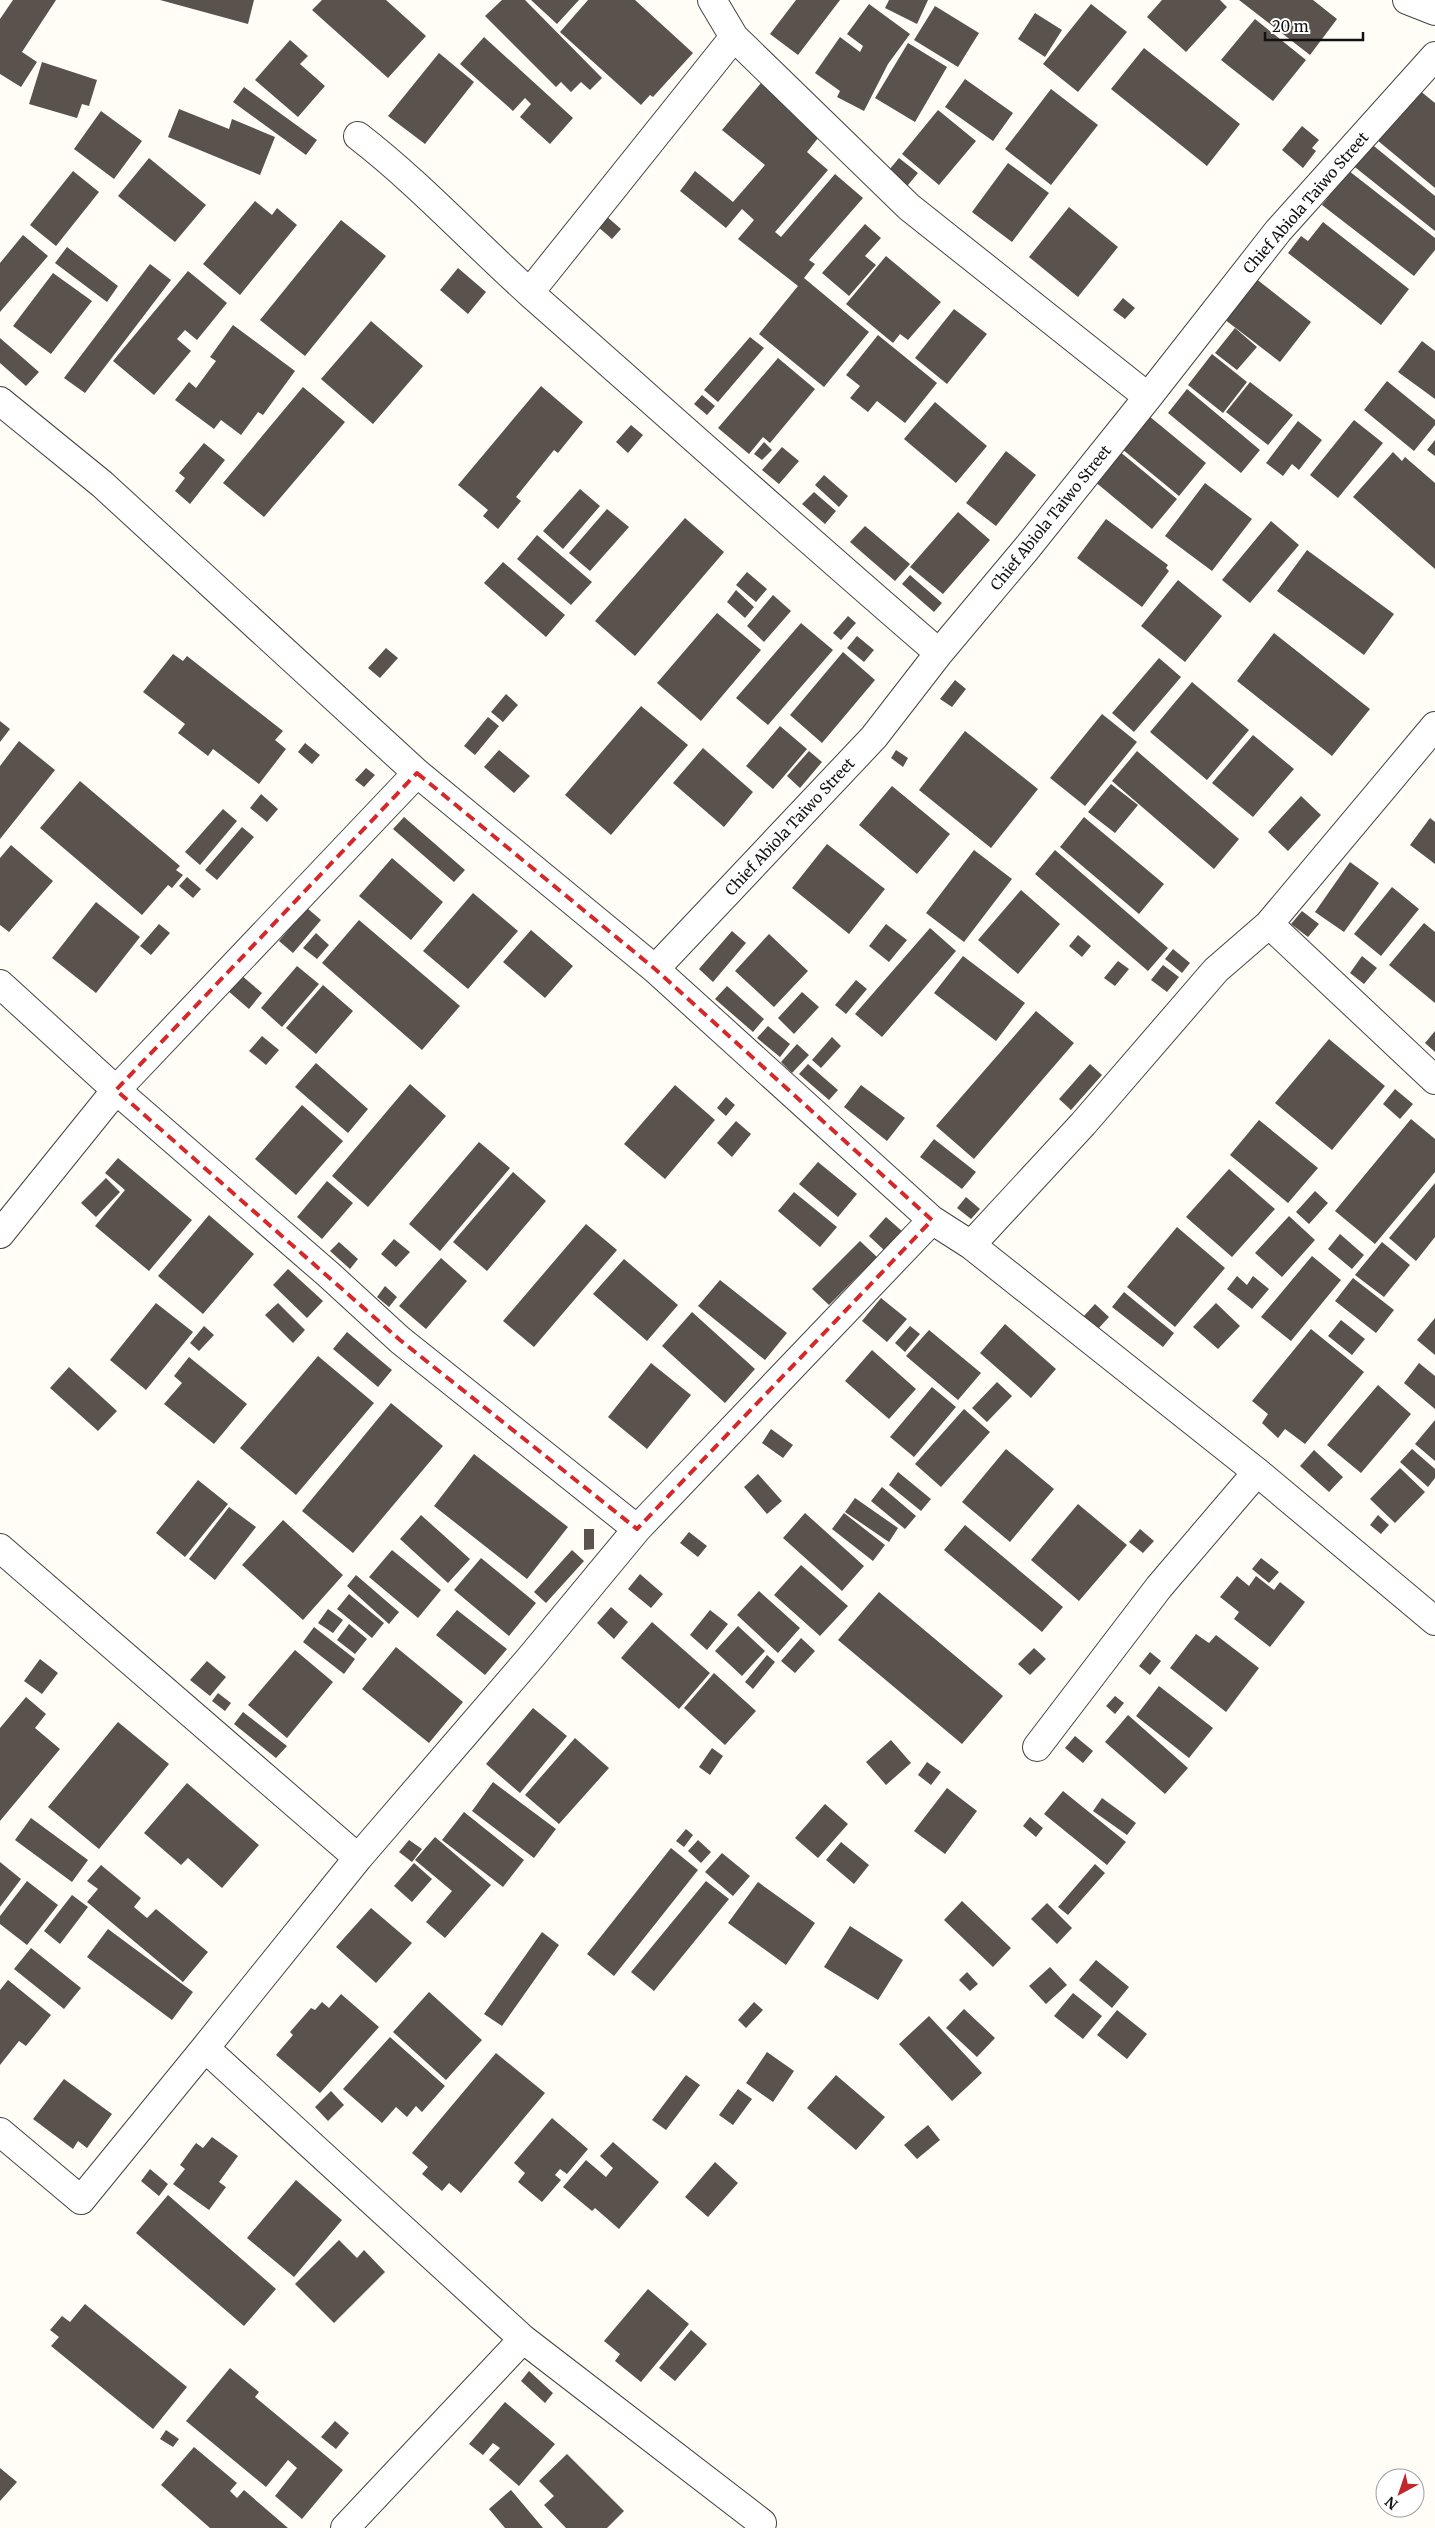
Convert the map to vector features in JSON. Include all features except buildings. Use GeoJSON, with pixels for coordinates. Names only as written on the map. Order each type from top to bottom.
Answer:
{"type":"FeatureCollection","features":[{"type":"Feature","properties":{"kind":"street"},"geometry":{"type":"LineString","coordinates":[[712,0],[734,36],[908,207],[1148,397]]}},
{"type":"Feature","properties":{"kind":"street"},"geometry":{"type":"LineString","coordinates":[[1407,0],[1435,11]]}},
{"type":"Feature","properties":{"kind":"street"},"geometry":{"type":"LineString","coordinates":[[530,292],[734,36]]}},
{"type":"Feature","properties":{"kind":"street","name":"Chief Abiola Taiwo Street"},"geometry":{"type":"LineString","coordinates":[[655,969],[874,737],[939,653],[1027,548],[1148,397],[1278,231],[1435,56]]}},
{"type":"Feature","properties":{"kind":"street"},"geometry":{"type":"LineString","coordinates":[[358,136],[397,166],[530,292],[689,432],[784,519],[939,653]]}},
{"type":"Feature","properties":{"kind":"street"},"geometry":{"type":"LineString","coordinates":[[0,401],[102,484],[416,773],[655,969],[932,1220],[971,1244],[1257,1472],[1435,1621]]}},
{"type":"Feature","properties":{"kind":"street"},"geometry":{"type":"LineString","coordinates":[[971,1244],[1084,1124],[1216,970],[1269,924],[1435,726]]}},
{"type":"Feature","properties":{"kind":"street"},"geometry":{"type":"LineString","coordinates":[[0,1234],[116,1090],[416,773]]}},
{"type":"Feature","properties":{"kind":"street"},"geometry":{"type":"LineString","coordinates":[[1269,924],[1435,1080]]}},
{"type":"Feature","properties":{"kind":"street"},"geometry":{"type":"LineString","coordinates":[[0,984],[116,1090],[328,1274],[400,1340],[637,1528]]}},
{"type":"Feature","properties":{"kind":"street"},"geometry":{"type":"LineString","coordinates":[[0,2132],[81,2200],[358,1858],[531,1657],[637,1528],[932,1220]]}},
{"type":"Feature","properties":{"kind":"street"},"geometry":{"type":"LineString","coordinates":[[1037,1747],[1159,1587],[1257,1472]]}},
{"type":"Feature","properties":{"kind":"street"},"geometry":{"type":"LineString","coordinates":[[0,1548],[358,1858]]}},
{"type":"Feature","properties":{"kind":"street"},"geometry":{"type":"LineString","coordinates":[[205,2048],[523,2339],[762,2523]]}},
{"type":"Feature","properties":{"kind":"street"},"geometry":{"type":"LineString","coordinates":[[345,2528],[523,2339]]}},
{"type":"Feature","properties":{"kind":"highlighted area"},"geometry":{"type":"Polygon","coordinates":[[[417,773],[655,969],[932,1220],[637,1529],[400,1340],[116,1090],[417,773]]]}}]}
